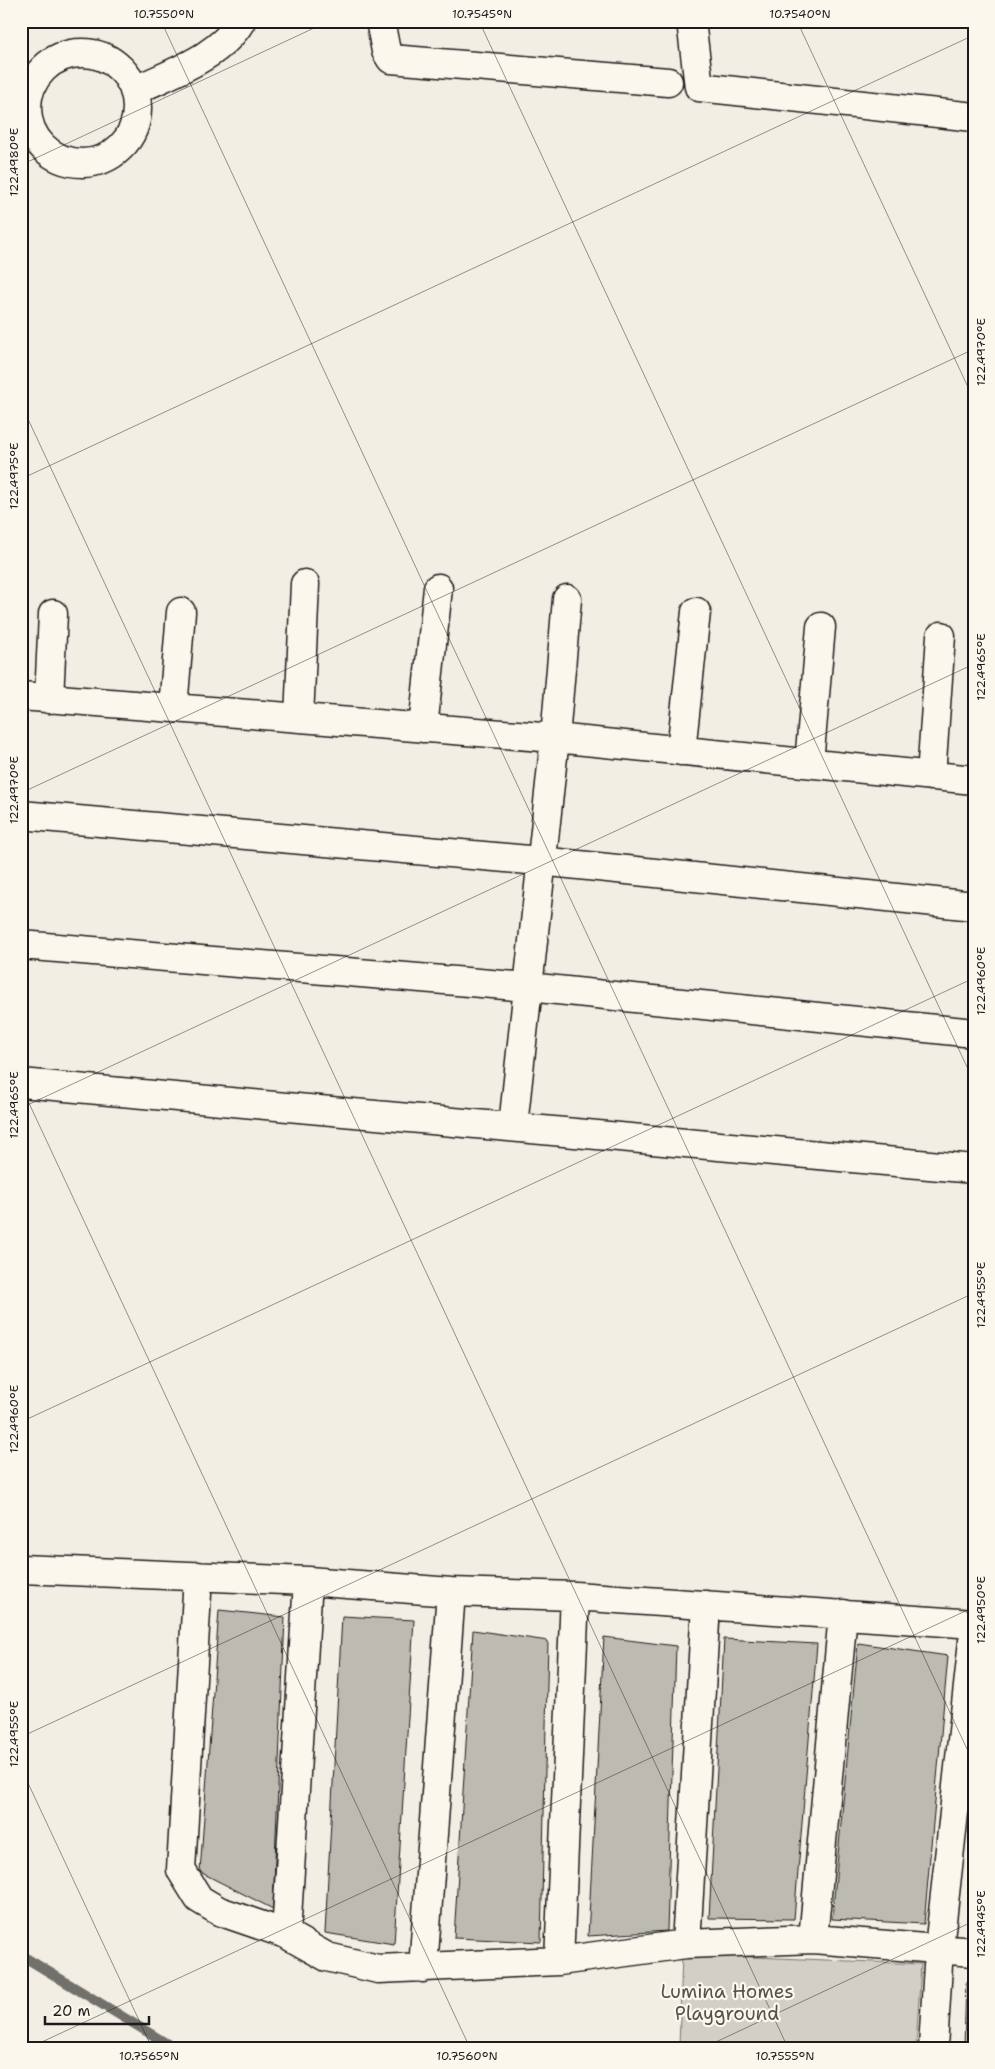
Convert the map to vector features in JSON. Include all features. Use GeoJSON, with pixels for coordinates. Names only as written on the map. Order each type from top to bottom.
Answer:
{"type":"FeatureCollection","features":[{"type":"Feature","properties":{"kind":"street"},"geometry":{"type":"LineString","coordinates":[[134,90],[202,58],[223,42],[241,21]]}},
{"type":"Feature","properties":{"kind":"street"},"geometry":{"type":"LineString","coordinates":[[380,21],[386,51],[391,59],[668,82]]}},
{"type":"Feature","properties":{"kind":"street"},"geometry":{"type":"LineString","coordinates":[[691,21],[699,87],[974,116]]}},
{"type":"Feature","properties":{"kind":"street"},"geometry":{"type":"LineString","coordinates":[[74,53],[93,54],[111,61],[125,74],[134,90],[137,108],[134,126],[126,142],[113,154],[97,162],[78,164],[61,160],[46,150],[34,136],[24,119],[27,103],[26,86],[41,70],[56,59],[74,53]]}},
{"type":"Feature","properties":{"kind":"street"},"geometry":{"type":"LineString","coordinates":[[299,718],[306,584]]}},
{"type":"Feature","properties":{"kind":"street"},"geometry":{"type":"LineString","coordinates":[[423,728],[438,588]]}},
{"type":"Feature","properties":{"kind":"street"},"geometry":{"type":"LineString","coordinates":[[513,1126],[567,600]]}},
{"type":"Feature","properties":{"kind":"street"},"geometry":{"type":"LineString","coordinates":[[173,708],[180,612]]}},
{"type":"Feature","properties":{"kind":"street"},"geometry":{"type":"LineString","coordinates":[[681,751],[696,612]]}},
{"type":"Feature","properties":{"kind":"street"},"geometry":{"type":"LineString","coordinates":[[49,698],[53,614]]}},
{"type":"Feature","properties":{"kind":"street"},"geometry":{"type":"LineString","coordinates":[[809,763],[820,627]]}},
{"type":"Feature","properties":{"kind":"street"},"geometry":{"type":"LineString","coordinates":[[930,776],[941,636]]}},
{"type":"Feature","properties":{"kind":"street"},"geometry":{"type":"LineString","coordinates":[[21,696],[554,738],[974,780]]}},
{"type":"Feature","properties":{"kind":"street"},"geometry":{"type":"LineString","coordinates":[[21,815],[540,861],[974,906]]}},
{"type":"Feature","properties":{"kind":"street"},"geometry":{"type":"LineString","coordinates":[[21,945],[528,987],[974,1033]]}},
{"type":"Feature","properties":{"kind":"street"},"geometry":{"type":"LineString","coordinates":[[21,1083],[974,1168]]}},
{"type":"Feature","properties":{"kind":"street"},"geometry":{"type":"LineString","coordinates":[[21,1569],[308,1581],[451,1592],[575,1596],[974,1624]]}},
{"type":"Feature","properties":{"kind":"street"},"geometry":{"type":"LineString","coordinates":[[198,1576],[181,1870],[199,1899],[219,1911],[286,1934],[327,1957],[378,1969],[559,1961],[686,1944],[814,1939],[974,1952]]}},
{"type":"Feature","properties":{"kind":"street"},"geometry":{"type":"LineString","coordinates":[[286,1934],[308,1581]]}},
{"type":"Feature","properties":{"kind":"street"},"geometry":{"type":"LineString","coordinates":[[423,1968],[451,1592]]}},
{"type":"Feature","properties":{"kind":"street"},"geometry":{"type":"LineString","coordinates":[[559,1961],[575,1596]]}},
{"type":"Feature","properties":{"kind":"street"},"geometry":{"type":"LineString","coordinates":[[686,1944],[706,1605]]}},
{"type":"Feature","properties":{"kind":"street"},"geometry":{"type":"LineString","coordinates":[[814,1939],[843,1614]]}},
{"type":"Feature","properties":{"kind":"street"},"geometry":{"type":"LineString","coordinates":[[933,2048],[939,1948],[974,1632]]}},
{"type":"Feature","properties":{"kind":"green space","name":"Lumina Homes Playground"},"geometry":{"type":"Polygon","coordinates":[[[682,1954],[921,1964],[916,2048],[679,2048],[682,1954]]]}},
{"type":"Feature","properties":{"kind":"building"},"geometry":{"type":"Polygon","coordinates":[[[219,1610],[285,1617],[273,1909],[200,1872],[219,1610]]]}},
{"type":"Feature","properties":{"kind":"building"},"geometry":{"type":"Polygon","coordinates":[[[342,1616],[414,1620],[394,1944],[325,1933],[342,1616]]]}},
{"type":"Feature","properties":{"kind":"building"},"geometry":{"type":"Polygon","coordinates":[[[473,1630],[548,1641],[541,1942],[454,1938],[473,1630]]]}},
{"type":"Feature","properties":{"kind":"building"},"geometry":{"type":"Polygon","coordinates":[[[604,1637],[676,1646],[667,1931],[588,1936],[604,1637]]]}},
{"type":"Feature","properties":{"kind":"building"},"geometry":{"type":"Polygon","coordinates":[[[724,1639],[817,1644],[794,1919],[709,1918],[724,1639]]]}},
{"type":"Feature","properties":{"kind":"building"},"geometry":{"type":"Polygon","coordinates":[[[858,1643],[948,1656],[924,1924],[832,1919],[858,1643]]]}},
{"type":"Feature","properties":{"kind":"building"},"geometry":{"type":"Polygon","coordinates":[[[966,1983],[974,1984],[974,2048],[964,2048],[966,1983]]]}},
{"type":"Feature","properties":{"kind":"waterway"},"geometry":{"type":"LineString","coordinates":[[21,1955],[174,2048]]}}]}
